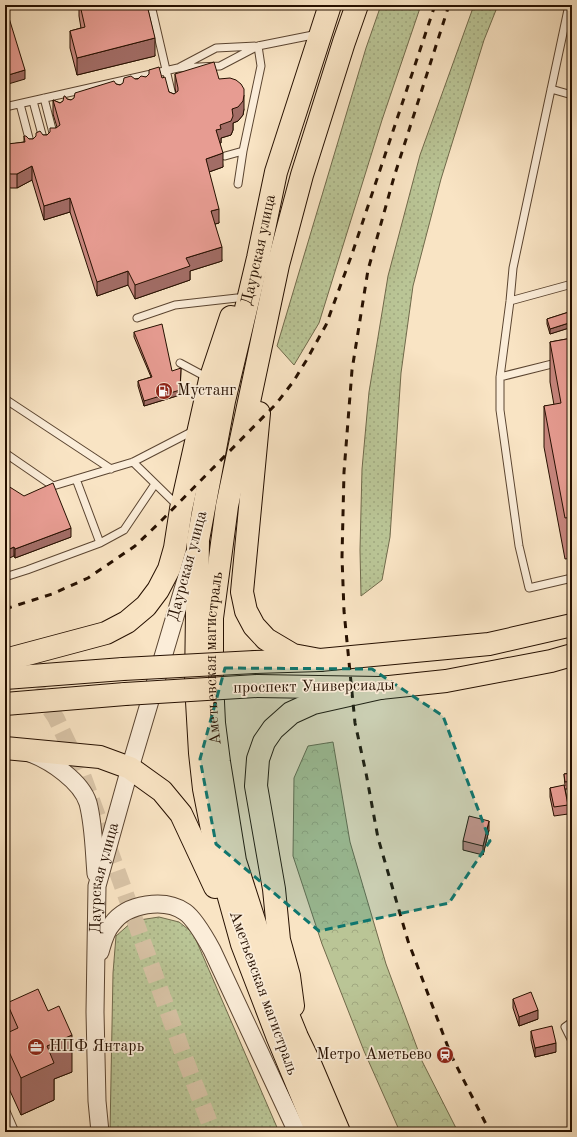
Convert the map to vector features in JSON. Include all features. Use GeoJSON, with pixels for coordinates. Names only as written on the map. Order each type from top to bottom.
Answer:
{"type":"FeatureCollection","features":[{"type":"Feature","properties":{"kind":"main road","name":"Даурская улица"},"geometry":{"type":"LineString","coordinates":[[198,540],[224,401],[258,258],[276,172],[330,5]]}},
{"type":"Feature","properties":{"kind":"main road","name":"Даурская улица"},"geometry":{"type":"LineString","coordinates":[[278,265],[302,175],[357,5]]}},
{"type":"Feature","properties":{"kind":"main road"},"geometry":{"type":"LineString","coordinates":[[5,660],[106,633],[127,622],[146,606],[158,590],[169,569],[175,548],[181,508],[210,380],[237,298],[258,258]]}},
{"type":"Feature","properties":{"kind":"main road"},"geometry":{"type":"LineString","coordinates":[[278,265],[258,423],[242,592],[246,611],[254,626],[266,639],[292,654],[320,660]]}},
{"type":"Feature","properties":{"kind":"main road","name":"Аметьевская магистраль"},"geometry":{"type":"LineString","coordinates":[[278,265],[226,506],[212,618],[214,723],[235,861],[271,973],[297,1037],[339,1132]]}},
{"type":"Feature","properties":{"kind":"main road","name":"Аметьевская магистраль"},"geometry":{"type":"LineString","coordinates":[[198,540],[196,684],[200,753],[204,789],[215,845],[242,944],[278,1038],[317,1132]]}},
{"type":"Feature","properties":{"kind":"main road","name":"проспект Универсиады"},"geometry":{"type":"LineString","coordinates":[[5,678],[123,669],[320,660],[489,644],[572,626]]}},
{"type":"Feature","properties":{"kind":"main road","name":"проспект Универсиады"},"geometry":{"type":"LineString","coordinates":[[5,704],[125,694],[257,686],[380,688],[446,681],[551,661],[572,655]]}},
{"type":"Feature","properties":{"kind":"main road"},"geometry":{"type":"LineString","coordinates":[[297,1037],[289,976],[279,940],[274,889],[256,786],[258,759],[264,742],[273,729],[291,713],[313,703],[380,688]]}},
{"type":"Feature","properties":{"kind":"main road"},"geometry":{"type":"LineString","coordinates":[[10,748],[100,757],[130,768],[162,791],[181,814],[242,944]]}},
{"type":"Feature","properties":{"kind":"street","name":"Даурская улица"},"geometry":{"type":"LineString","coordinates":[[100,1132],[97,1101],[95,1012],[97,886],[130,768],[198,540]]}},
{"type":"Feature","properties":{"kind":"street"},"geometry":{"type":"LineString","coordinates":[[10,748],[34,755],[56,766],[75,783],[87,801],[91,819],[97,886]]}},
{"type":"Feature","properties":{"kind":"street"},"geometry":{"type":"LineString","coordinates":[[96,968],[104,938],[109,928],[112,923],[126,911],[138,907],[170,905],[186,913],[202,932],[212,950],[297,1132]]}},
{"type":"Feature","properties":{"kind":"lane"},"geometry":{"type":"LineString","coordinates":[[151,5],[173,103]]}},
{"type":"Feature","properties":{"kind":"lane"},"geometry":{"type":"LineString","coordinates":[[569,5],[513,268],[500,377],[500,410],[519,546],[529,588],[572,578]]}},
{"type":"Feature","properties":{"kind":"lane"},"geometry":{"type":"LineString","coordinates":[[178,68],[216,48],[258,46],[320,33]]}},
{"type":"Feature","properties":{"kind":"lane"},"geometry":{"type":"LineString","coordinates":[[5,107],[44,98],[55,99],[65,94],[116,85],[178,68],[220,66],[258,46]]}},
{"type":"Feature","properties":{"kind":"lane"},"geometry":{"type":"LineString","coordinates":[[238,184],[243,151],[261,66],[258,46]]}},
{"type":"Feature","properties":{"kind":"lane"},"geometry":{"type":"LineString","coordinates":[[136,79],[144,86]]}},
{"type":"Feature","properties":{"kind":"lane"},"geometry":{"type":"LineString","coordinates":[[551,89],[572,95]]}},
{"type":"Feature","properties":{"kind":"lane"},"geometry":{"type":"LineString","coordinates":[[65,94],[67,101]]}},
{"type":"Feature","properties":{"kind":"lane"},"geometry":{"type":"LineString","coordinates":[[44,98],[54,138]]}},
{"type":"Feature","properties":{"kind":"lane"},"geometry":{"type":"LineString","coordinates":[[34,101],[45,144]]}},
{"type":"Feature","properties":{"kind":"lane"},"geometry":{"type":"LineString","coordinates":[[20,104],[32,148]]}},
{"type":"Feature","properties":{"kind":"lane"},"geometry":{"type":"LineString","coordinates":[[225,156],[243,151]]}},
{"type":"Feature","properties":{"kind":"lane"},"geometry":{"type":"LineString","coordinates":[[510,301],[572,284]]}},
{"type":"Feature","properties":{"kind":"lane"},"geometry":{"type":"LineString","coordinates":[[137,318],[175,304],[237,298]]}},
{"type":"Feature","properties":{"kind":"lane"},"geometry":{"type":"LineString","coordinates":[[500,377],[572,359]]}},
{"type":"Feature","properties":{"kind":"lane"},"geometry":{"type":"LineString","coordinates":[[180,362],[210,380],[224,401]]}},
{"type":"Feature","properties":{"kind":"lane"},"geometry":{"type":"LineString","coordinates":[[5,399],[111,469]]}},
{"type":"Feature","properties":{"kind":"lane"},"geometry":{"type":"LineString","coordinates":[[5,453],[53,486],[133,462],[199,428]]}},
{"type":"Feature","properties":{"kind":"lane"},"geometry":{"type":"LineString","coordinates":[[133,462],[181,508]]}},
{"type":"Feature","properties":{"kind":"lane"},"geometry":{"type":"LineString","coordinates":[[76,479],[100,543]]}},
{"type":"Feature","properties":{"kind":"lane"},"geometry":{"type":"LineString","coordinates":[[5,577],[100,543],[124,530],[155,484]]}},
{"type":"Feature","properties":{"kind":"lane"},"geometry":{"type":"LineString","coordinates":[[572,1022],[565,1026],[572,1041]]}},
{"type":"Feature","properties":{"kind":"lane"},"geometry":{"type":"LineString","coordinates":[[5,1109],[15,1132]]}},
{"type":"Feature","properties":{"kind":"highlighted area"},"geometry":{"type":"Polygon","coordinates":[[[225,668],[372,669],[443,716],[490,841],[449,903],[319,931],[216,844],[200,759],[225,668]]]}},
{"type":"Feature","properties":{"kind":"green space"},"geometry":{"type":"Polygon","coordinates":[[[381,5],[421,5],[382,120],[319,323],[294,365],[277,346],[366,48],[381,5]]]}},
{"type":"Feature","properties":{"kind":"green space"},"geometry":{"type":"Polygon","coordinates":[[[474,5],[498,5],[484,40],[441,179],[413,286],[401,373],[390,537],[382,580],[361,596],[360,550],[362,469],[369,392],[388,276],[420,155],[474,5]]]}},
{"type":"Feature","properties":{"kind":"green space"},"geometry":{"type":"Polygon","coordinates":[[[333,742],[350,842],[386,964],[422,1061],[458,1132],[400,1132],[364,1051],[322,944],[293,856],[294,778],[308,746],[333,742]]]}},
{"type":"Feature","properties":{"kind":"green space"},"geometry":{"type":"Polygon","coordinates":[[[159,917],[179,922],[193,933],[279,1132],[110,1132],[113,973],[116,936],[133,921],[159,917]]]}},
{"type":"Feature","properties":{"kind":"building"},"geometry":{"type":"Polygon","coordinates":[[[5,5],[25,70],[5,76],[5,5]]]}},
{"type":"Feature","properties":{"kind":"building"},"geometry":{"type":"Polygon","coordinates":[[[80,5],[147,5],[155,38],[77,58],[70,31],[85,27],[80,5]]]}},
{"type":"Feature","properties":{"kind":"building"},"geometry":{"type":"Polygon","coordinates":[[[214,62],[219,79],[230,78],[236,80],[244,89],[243,101],[238,107],[232,109],[233,116],[231,121],[220,125],[221,129],[216,130],[223,153],[206,159],[219,209],[211,211],[222,247],[186,258],[190,266],[135,285],[128,271],[97,282],[70,198],[44,206],[32,166],[17,174],[5,173],[5,145],[25,142],[24,136],[29,139],[33,139],[36,136],[36,133],[40,131],[43,135],[47,135],[50,132],[50,128],[56,128],[60,125],[53,100],[60,103],[63,101],[64,96],[71,100],[74,98],[75,93],[114,81],[116,84],[120,85],[123,83],[124,78],[131,76],[135,79],[138,79],[141,76],[146,77],[149,74],[149,70],[159,67],[162,78],[165,77],[169,92],[174,94],[178,91],[175,74],[214,62]]]}},
{"type":"Feature","properties":{"kind":"building"},"geometry":{"type":"Polygon","coordinates":[[[572,311],[572,322],[550,329],[547,319],[572,311]]]}},
{"type":"Feature","properties":{"kind":"building"},"geometry":{"type":"Polygon","coordinates":[[[162,324],[172,371],[181,368],[180,390],[144,401],[138,381],[152,377],[134,332],[162,324]]]}},
{"type":"Feature","properties":{"kind":"building"},"geometry":{"type":"Polygon","coordinates":[[[572,338],[572,517],[565,518],[544,406],[561,403],[550,342],[572,338]]]}},
{"type":"Feature","properties":{"kind":"building"},"geometry":{"type":"Polygon","coordinates":[[[53,483],[71,528],[15,549],[14,547],[5,551],[5,484],[24,496],[53,483]]]}},
{"type":"Feature","properties":{"kind":"building"},"geometry":{"type":"Polygon","coordinates":[[[572,773],[572,781],[565,782],[564,774],[572,773]]]}},
{"type":"Feature","properties":{"kind":"building"},"geometry":{"type":"Polygon","coordinates":[[[564,785],[568,805],[554,807],[550,788],[564,785]]]}},
{"type":"Feature","properties":{"kind":"building"},"geometry":{"type":"Polygon","coordinates":[[[469,816],[489,821],[483,846],[463,841],[469,816]]]}},
{"type":"Feature","properties":{"kind":"building"},"geometry":{"type":"Polygon","coordinates":[[[38,989],[48,1011],[59,1006],[72,1035],[47,1046],[54,1063],[21,1078],[5,1043],[5,1034],[18,1028],[7,1003],[38,989]]]}},
{"type":"Feature","properties":{"kind":"building"},"geometry":{"type":"Polygon","coordinates":[[[531,992],[538,1010],[519,1017],[513,999],[531,992]]]}},
{"type":"Feature","properties":{"kind":"building"},"geometry":{"type":"Polygon","coordinates":[[[552,1026],[556,1043],[535,1048],[531,1031],[552,1026]]]}},
{"type":"Feature","properties":{"kind":"tunnel"},"geometry":{"type":"LineString","coordinates":[[21,669],[56,718],[81,771],[185,1059],[213,1132]]}},
{"type":"Feature","properties":{"kind":"railway"},"geometry":{"type":"LineString","coordinates":[[5,609],[52,594],[88,578],[135,546],[276,404],[293,382],[326,325],[352,254],[435,5]]}},
{"type":"Feature","properties":{"kind":"railway"},"geometry":{"type":"LineString","coordinates":[[449,5],[394,177],[368,270],[352,370],[344,472],[342,557],[344,611],[355,723],[378,838],[408,941],[451,1055],[490,1132]]}},
{"type":"Feature","properties":{"kind":"place","name":"Мустанг"},"geometry":{"type":"Point","coordinates":[164,391]}},
{"type":"Feature","properties":{"kind":"place","name":"НПФ Янтарь"},"geometry":{"type":"Point","coordinates":[36,1047]}},
{"type":"Feature","properties":{"kind":"place","name":"Метро Аметьево"},"geometry":{"type":"Point","coordinates":[445,1055]}}]}
